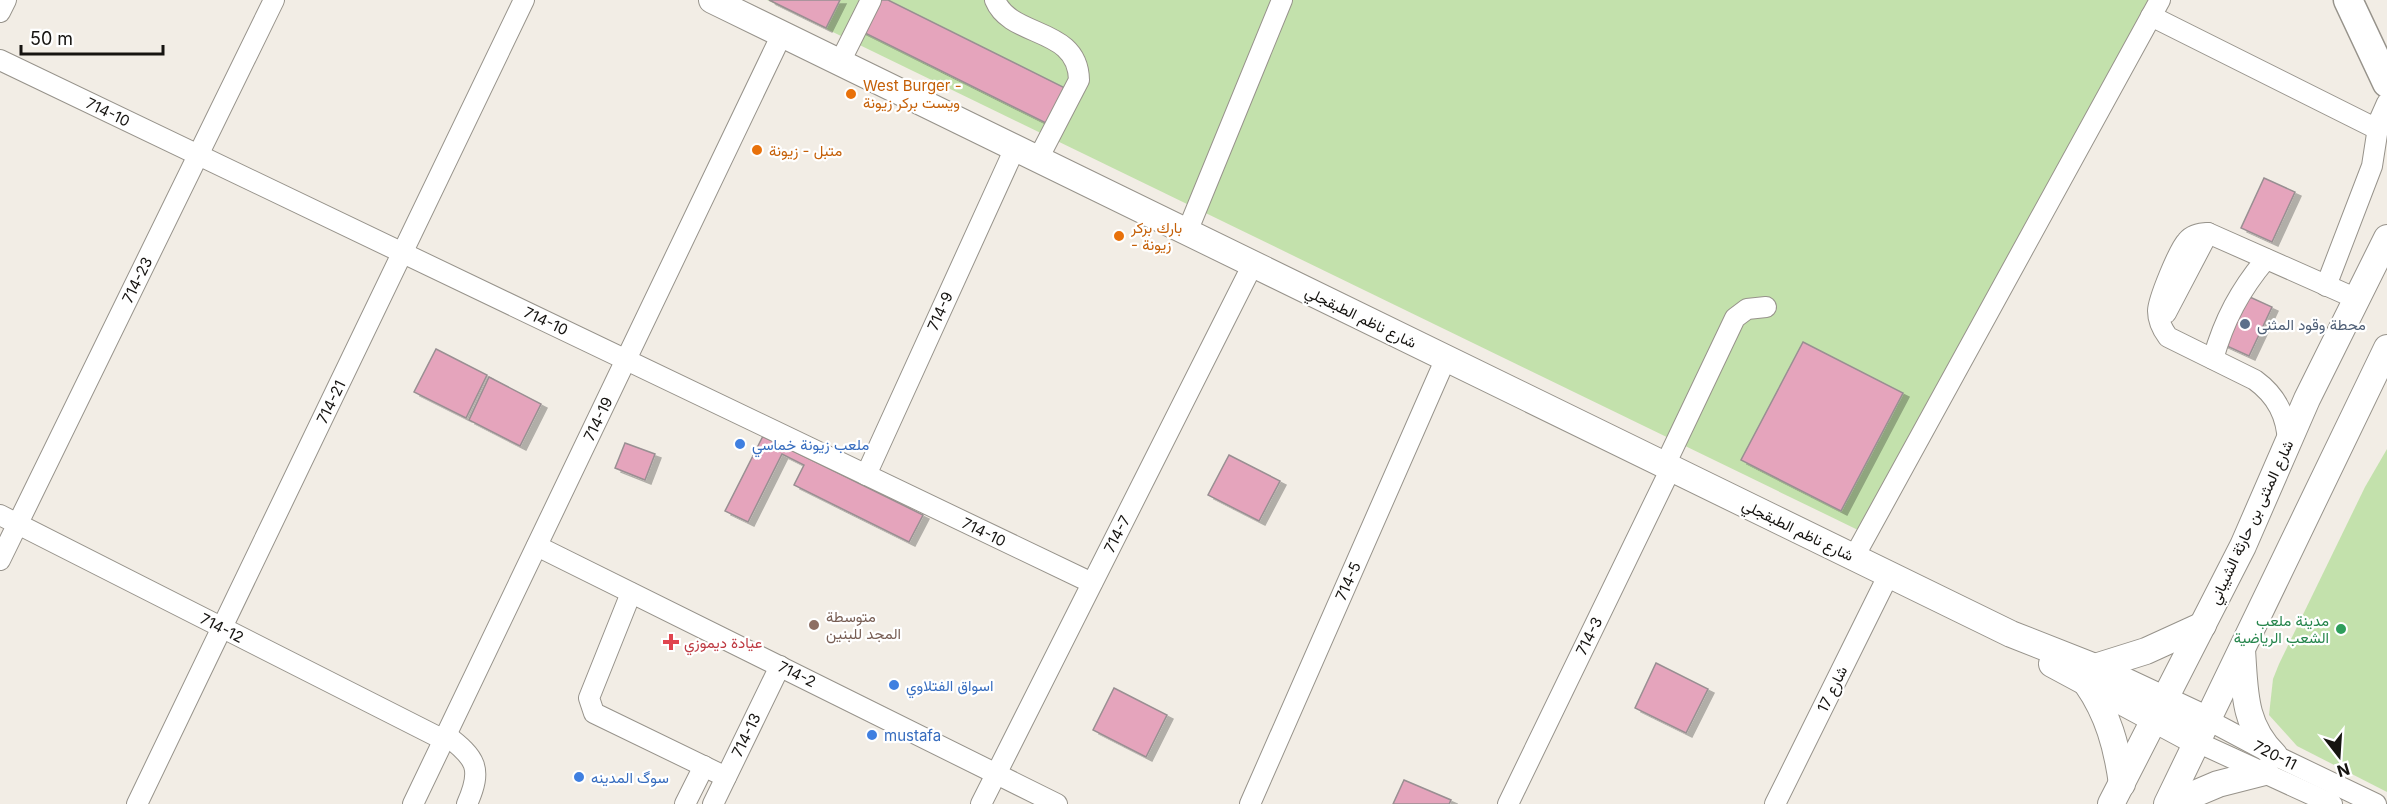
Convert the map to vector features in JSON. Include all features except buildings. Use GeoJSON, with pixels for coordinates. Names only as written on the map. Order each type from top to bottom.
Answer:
{"type":"FeatureCollection","features":[{"type":"Feature","properties":{"kind":"highway"},"geometry":{"type":"LineString","coordinates":[[2348,0],[2387,83]]}},
{"type":"Feature","properties":{"kind":"main road","name":"شارع ناظم الطبقجلي"},"geometry":{"type":"LineString","coordinates":[[712,0],[2011,634],[2040,656],[2091,675],[2202,731]]}},
{"type":"Feature","properties":{"kind":"main road","name":"شارع المثنى بن حارثة الشيباني"},"geometry":{"type":"LineString","coordinates":[[2117,794],[2243,546],[2307,399],[2387,238]]}},
{"type":"Feature","properties":{"kind":"main road"},"geometry":{"type":"LineString","coordinates":[[2169,804],[2387,348]]}},
{"type":"Feature","properties":{"kind":"main road"},"geometry":{"type":"LineString","coordinates":[[2361,403],[2387,364]]}},
{"type":"Feature","properties":{"kind":"main road"},"geometry":{"type":"LineString","coordinates":[[2117,794],[2111,730],[2095,696],[2091,675],[2203,626]]}},
{"type":"Feature","properties":{"kind":"main road"},"geometry":{"type":"LineString","coordinates":[[2169,804],[2270,764],[2249,715],[2242,649]]}},
{"type":"Feature","properties":{"kind":"street"},"geometry":{"type":"LineString","coordinates":[[0,12],[6,0]]}},
{"type":"Feature","properties":{"kind":"street","name":"714-23"},"geometry":{"type":"LineString","coordinates":[[0,560],[9,520],[198,155],[274,0]]}},
{"type":"Feature","properties":{"kind":"street","name":"714-21"},"geometry":{"type":"LineString","coordinates":[[137,804],[524,0]]}},
{"type":"Feature","properties":{"kind":"street"},"geometry":{"type":"LineString","coordinates":[[840,62],[871,0]]}},
{"type":"Feature","properties":{"kind":"street"},"geometry":{"type":"LineString","coordinates":[[995,0],[1006,17],[1054,39],[1070,52],[1078,70],[1079,80],[1038,159]]}},
{"type":"Feature","properties":{"kind":"street"},"geometry":{"type":"LineString","coordinates":[[1187,232],[1282,0]]}},
{"type":"Feature","properties":{"kind":"street"},"geometry":{"type":"LineString","coordinates":[[1854,557],[2155,8],[2377,129]]}},
{"type":"Feature","properties":{"kind":"street","name":"714-19"},"geometry":{"type":"LineString","coordinates":[[413,804],[782,34]]}},
{"type":"Feature","properties":{"kind":"street","name":"714-10"},"geometry":{"type":"LineString","coordinates":[[0,60],[1092,583]]}},
{"type":"Feature","properties":{"kind":"street"},"geometry":{"type":"LineString","coordinates":[[2326,285],[2372,166],[2377,129],[2387,103]]}},
{"type":"Feature","properties":{"kind":"street","name":"714-9"},"geometry":{"type":"LineString","coordinates":[[866,475],[1015,148]]}},
{"type":"Feature","properties":{"kind":"street"},"geometry":{"type":"LineString","coordinates":[[2289,443],[2284,415],[2271,394],[2255,380],[2168,337],[2161,324],[2159,301],[2183,246],[2196,235],[2208,233],[2357,299]]}},
{"type":"Feature","properties":{"kind":"street"},"geometry":{"type":"LineString","coordinates":[[2213,359],[2227,316],[2250,278],[2266,259]]}},
{"type":"Feature","properties":{"kind":"street","name":"714-7"},"geometry":{"type":"LineString","coordinates":[[981,804],[1253,264]]}},
{"type":"Feature","properties":{"kind":"street","name":"714-3"},"geometry":{"type":"LineString","coordinates":[[1508,804],[1668,467],[1735,318],[1747,309],[1766,307]]}},
{"type":"Feature","properties":{"kind":"street","name":"714-5"},"geometry":{"type":"LineString","coordinates":[[1250,804],[1446,358]]}},
{"type":"Feature","properties":{"kind":"street","name":"714-12"},"geometry":{"type":"LineString","coordinates":[[9,520],[445,738],[468,752],[476,777],[467,804]]}},
{"type":"Feature","properties":{"kind":"street","name":"714-2"},"geometry":{"type":"LineString","coordinates":[[537,546],[1057,804]]}},
{"type":"Feature","properties":{"kind":"street","name":"شارع 17"},"geometry":{"type":"LineString","coordinates":[[1775,804],[1889,574]]}},
{"type":"Feature","properties":{"kind":"street"},"geometry":{"type":"LineString","coordinates":[[631,592],[589,698],[590,706],[594,713],[726,777]]}},
{"type":"Feature","properties":{"kind":"street","name":"714-13"},"geometry":{"type":"LineString","coordinates":[[712,804],[780,666]]}},
{"type":"Feature","properties":{"kind":"street","name":"720-11"},"geometry":{"type":"LineString","coordinates":[[2202,731],[2270,764],[2376,804]]}},
{"type":"Feature","properties":{"kind":"street","name":"720-11"},"geometry":{"type":"LineString","coordinates":[[2270,764],[2332,804]]}},
{"type":"Feature","properties":{"kind":"street"},"geometry":{"type":"LineString","coordinates":[[685,804],[704,766]]}},
{"type":"Feature","properties":{"kind":"green space"},"geometry":{"type":"Polygon","coordinates":[[[767,0],[2148,0],[2140,20],[1858,530],[767,0]]]}},
{"type":"Feature","properties":{"kind":"green space","name":"مدينة ملعب الشعب الرياضية"},"geometry":{"type":"Polygon","coordinates":[[[2387,449],[2387,792],[2297,746],[2269,715],[2273,679],[2279,664],[2365,487],[2387,449]]]}},
{"type":"Feature","properties":{"kind":"place","name":"West Burger - ويست بركر زيونة"},"geometry":{"type":"Point","coordinates":[851,94]}},
{"type":"Feature","properties":{"kind":"place","name":"متبل - زيونة"},"geometry":{"type":"Point","coordinates":[757,150]}},
{"type":"Feature","properties":{"kind":"place","name":"بارك بركر - زيونة"},"geometry":{"type":"Point","coordinates":[1119,236]}},
{"type":"Feature","properties":{"kind":"place","name":"محطة وقود المثنى"},"geometry":{"type":"Point","coordinates":[2245,324]}},
{"type":"Feature","properties":{"kind":"place","name":"ملعب زيونة خماسي"},"geometry":{"type":"Point","coordinates":[740,444]}},
{"type":"Feature","properties":{"kind":"place","name":"متوسطة المجد للبنين"},"geometry":{"type":"Point","coordinates":[814,625]}},
{"type":"Feature","properties":{"kind":"place","name":"مدينة ملعب الشعب الرياضية"},"geometry":{"type":"Point","coordinates":[2341,629]}},
{"type":"Feature","properties":{"kind":"place","name":"عيادة ديموزي"},"geometry":{"type":"Point","coordinates":[671,642]}},
{"type":"Feature","properties":{"kind":"place","name":"اسواق الفتلاوي"},"geometry":{"type":"Point","coordinates":[894,685]}},
{"type":"Feature","properties":{"kind":"place","name":"mustafa"},"geometry":{"type":"Point","coordinates":[872,735]}},
{"type":"Feature","properties":{"kind":"place","name":"سوگ المدينه"},"geometry":{"type":"Point","coordinates":[579,777]}}]}
